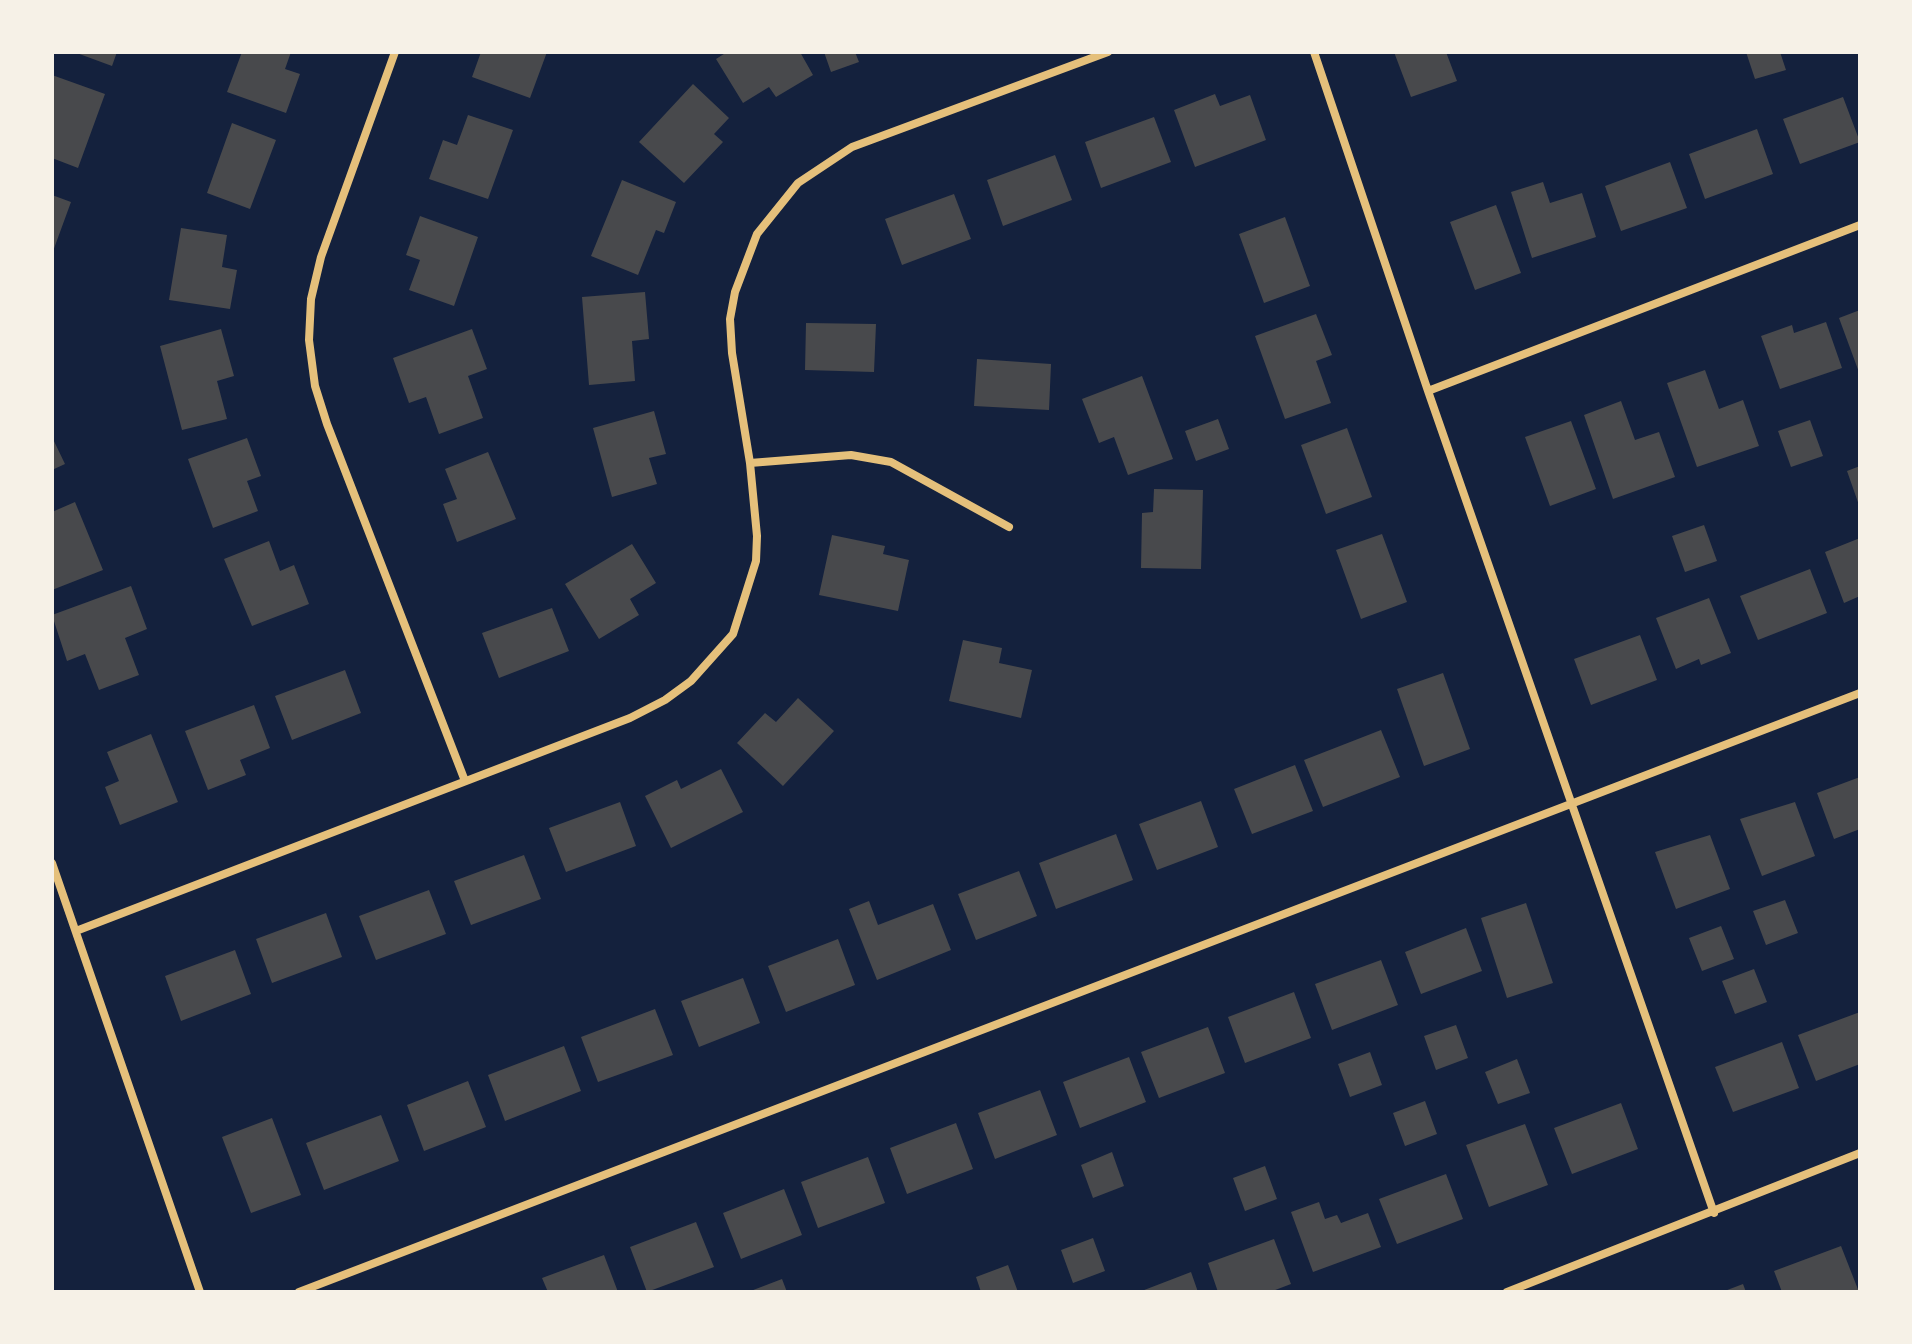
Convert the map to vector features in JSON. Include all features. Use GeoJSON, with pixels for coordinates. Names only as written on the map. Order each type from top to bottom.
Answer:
{"type":"FeatureCollection","features":[{"type":"Feature","properties":{"kind":"street"},"geometry":{"type":"LineString","coordinates":[[395,52],[321,257],[311,299],[309,340],[315,386],[327,424],[465,781]]}},
{"type":"Feature","properties":{"kind":"street"},"geometry":{"type":"LineString","coordinates":[[76,931],[630,718],[665,700],[701,669],[733,634],[752,579],[757,536],[730,319],[735,292],[757,234],[798,183],[852,147],[1108,52]]}},
{"type":"Feature","properties":{"kind":"street"},"geometry":{"type":"LineString","coordinates":[[1314,52],[1428,391],[1574,803],[1714,1213]]}},
{"type":"Feature","properties":{"kind":"street"},"geometry":{"type":"LineString","coordinates":[[1428,391],[1860,225]]}},
{"type":"Feature","properties":{"kind":"street"},"geometry":{"type":"LineString","coordinates":[[750,463],[851,455],[891,462],[1009,527]]}},
{"type":"Feature","properties":{"kind":"street"},"geometry":{"type":"LineString","coordinates":[[299,1292],[1860,693]]}},
{"type":"Feature","properties":{"kind":"street"},"geometry":{"type":"LineString","coordinates":[[52,863],[200,1292]]}},
{"type":"Feature","properties":{"kind":"street"},"geometry":{"type":"LineString","coordinates":[[1507,1292],[1860,1153]]}},
{"type":"Feature","properties":{"kind":"building"},"geometry":{"type":"Polygon","coordinates":[[[74,52],[117,52],[112,66],[74,52]]]}},
{"type":"Feature","properties":{"kind":"building"},"geometry":{"type":"Polygon","coordinates":[[[242,52],[291,52],[285,69],[300,74],[286,113],[227,92],[242,52]]]}},
{"type":"Feature","properties":{"kind":"building"},"geometry":{"type":"Polygon","coordinates":[[[481,52],[547,52],[530,98],[472,77],[481,52]]]}},
{"type":"Feature","properties":{"kind":"building"},"geometry":{"type":"Polygon","coordinates":[[[727,52],[800,52],[813,75],[776,97],[769,87],[743,103],[716,59],[727,52]]]}},
{"type":"Feature","properties":{"kind":"building"},"geometry":{"type":"Polygon","coordinates":[[[824,52],[855,52],[859,62],[831,72],[824,52]]]}},
{"type":"Feature","properties":{"kind":"building"},"geometry":{"type":"Polygon","coordinates":[[[1394,52],[1446,52],[1457,81],[1411,97],[1394,52]]]}},
{"type":"Feature","properties":{"kind":"building"},"geometry":{"type":"Polygon","coordinates":[[[1746,52],[1780,52],[1786,70],[1755,79],[1746,52]]]}},
{"type":"Feature","properties":{"kind":"building"},"geometry":{"type":"Polygon","coordinates":[[[52,75],[105,94],[78,168],[52,158],[52,75]]]}},
{"type":"Feature","properties":{"kind":"building"},"geometry":{"type":"Polygon","coordinates":[[[693,84],[729,118],[714,134],[723,142],[684,183],[639,142],[693,84]]]}},
{"type":"Feature","properties":{"kind":"building"},"geometry":{"type":"Polygon","coordinates":[[[1215,94],[1220,106],[1250,95],[1266,140],[1195,167],[1174,110],[1215,94]]]}},
{"type":"Feature","properties":{"kind":"building"},"geometry":{"type":"Polygon","coordinates":[[[1843,97],[1860,142],[1800,164],[1783,119],[1843,97]]]}},
{"type":"Feature","properties":{"kind":"building"},"geometry":{"type":"Polygon","coordinates":[[[468,115],[513,130],[488,199],[429,179],[443,140],[457,145],[468,115]]]}},
{"type":"Feature","properties":{"kind":"building"},"geometry":{"type":"Polygon","coordinates":[[[1154,117],[1171,162],[1101,188],[1085,142],[1154,117]]]}},
{"type":"Feature","properties":{"kind":"building"},"geometry":{"type":"Polygon","coordinates":[[[232,123],[276,140],[250,209],[207,193],[232,123]]]}},
{"type":"Feature","properties":{"kind":"building"},"geometry":{"type":"Polygon","coordinates":[[[1757,129],[1773,174],[1705,199],[1689,154],[1757,129]]]}},
{"type":"Feature","properties":{"kind":"building"},"geometry":{"type":"Polygon","coordinates":[[[1055,155],[1072,200],[1003,226],[987,180],[1055,155]]]}},
{"type":"Feature","properties":{"kind":"building"},"geometry":{"type":"Polygon","coordinates":[[[1670,162],[1687,208],[1621,231],[1605,186],[1670,162]]]}},
{"type":"Feature","properties":{"kind":"building"},"geometry":{"type":"Polygon","coordinates":[[[622,180],[676,202],[664,233],[656,230],[638,275],[591,256],[622,180]]]}},
{"type":"Feature","properties":{"kind":"building"},"geometry":{"type":"Polygon","coordinates":[[[1543,182],[1550,203],[1582,193],[1596,237],[1532,258],[1511,192],[1543,182]]]}},
{"type":"Feature","properties":{"kind":"building"},"geometry":{"type":"Polygon","coordinates":[[[954,194],[971,239],[902,265],[885,219],[954,194]]]}},
{"type":"Feature","properties":{"kind":"building"},"geometry":{"type":"Polygon","coordinates":[[[52,195],[71,202],[52,254],[52,195]]]}},
{"type":"Feature","properties":{"kind":"building"},"geometry":{"type":"Polygon","coordinates":[[[1496,205],[1521,273],[1475,290],[1450,222],[1496,205]]]}},
{"type":"Feature","properties":{"kind":"building"},"geometry":{"type":"Polygon","coordinates":[[[420,216],[478,237],[454,306],[409,290],[420,260],[406,255],[420,216]]]}},
{"type":"Feature","properties":{"kind":"building"},"geometry":{"type":"Polygon","coordinates":[[[1285,217],[1310,286],[1264,303],[1239,234],[1285,217]]]}},
{"type":"Feature","properties":{"kind":"building"},"geometry":{"type":"Polygon","coordinates":[[[181,228],[227,235],[222,267],[237,270],[230,309],[169,300],[181,228]]]}},
{"type":"Feature","properties":{"kind":"building"},"geometry":{"type":"Polygon","coordinates":[[[645,292],[649,339],[632,341],[635,381],[589,385],[582,297],[645,292]]]}},
{"type":"Feature","properties":{"kind":"building"},"geometry":{"type":"Polygon","coordinates":[[[1860,310],[1860,375],[1839,318],[1860,310]]]}},
{"type":"Feature","properties":{"kind":"building"},"geometry":{"type":"Polygon","coordinates":[[[1316,314],[1332,355],[1316,361],[1331,403],[1285,419],[1255,336],[1316,314]]]}},
{"type":"Feature","properties":{"kind":"building"},"geometry":{"type":"Polygon","coordinates":[[[1826,322],[1842,368],[1780,389],[1761,336],[1792,325],[1794,333],[1826,322]]]}},
{"type":"Feature","properties":{"kind":"building"},"geometry":{"type":"Polygon","coordinates":[[[806,323],[876,324],[874,372],[805,370],[806,323]]]}},
{"type":"Feature","properties":{"kind":"building"},"geometry":{"type":"Polygon","coordinates":[[[221,329],[234,376],[217,381],[227,419],[182,430],[160,346],[221,329]]]}},
{"type":"Feature","properties":{"kind":"building"},"geometry":{"type":"Polygon","coordinates":[[[472,329],[487,369],[468,376],[483,418],[439,434],[426,397],[409,403],[393,358],[472,329]]]}},
{"type":"Feature","properties":{"kind":"building"},"geometry":{"type":"Polygon","coordinates":[[[977,359],[1051,364],[1049,410],[974,406],[977,359]]]}},
{"type":"Feature","properties":{"kind":"building"},"geometry":{"type":"Polygon","coordinates":[[[1705,370],[1719,409],[1743,400],[1759,446],[1697,467],[1667,383],[1705,370]]]}},
{"type":"Feature","properties":{"kind":"building"},"geometry":{"type":"Polygon","coordinates":[[[1142,376],[1173,459],[1128,475],[1114,437],[1099,443],[1082,399],[1142,376]]]}},
{"type":"Feature","properties":{"kind":"building"},"geometry":{"type":"Polygon","coordinates":[[[1621,401],[1635,440],[1659,432],[1675,477],[1613,499],[1584,415],[1621,401]]]}},
{"type":"Feature","properties":{"kind":"building"},"geometry":{"type":"Polygon","coordinates":[[[654,411],[666,454],[649,458],[657,484],[612,497],[593,428],[654,411]]]}},
{"type":"Feature","properties":{"kind":"building"},"geometry":{"type":"Polygon","coordinates":[[[1218,419],[1229,449],[1196,461],[1185,431],[1218,419]]]}},
{"type":"Feature","properties":{"kind":"building"},"geometry":{"type":"Polygon","coordinates":[[[1810,420],[1823,456],[1791,467],[1778,431],[1810,420]]]}},
{"type":"Feature","properties":{"kind":"building"},"geometry":{"type":"Polygon","coordinates":[[[1571,421],[1596,489],[1550,506],[1525,437],[1571,421]]]}},
{"type":"Feature","properties":{"kind":"building"},"geometry":{"type":"Polygon","coordinates":[[[1347,428],[1372,497],[1326,514],[1301,445],[1347,428]]]}},
{"type":"Feature","properties":{"kind":"building"},"geometry":{"type":"Polygon","coordinates":[[[52,437],[65,464],[52,470],[52,437]]]}},
{"type":"Feature","properties":{"kind":"building"},"geometry":{"type":"Polygon","coordinates":[[[247,438],[261,476],[247,481],[258,511],[213,528],[188,459],[247,438]]]}},
{"type":"Feature","properties":{"kind":"building"},"geometry":{"type":"Polygon","coordinates":[[[488,452],[516,519],[457,542],[443,504],[457,499],[445,469],[488,452]]]}},
{"type":"Feature","properties":{"kind":"building"},"geometry":{"type":"Polygon","coordinates":[[[1860,466],[1860,508],[1847,471],[1860,466]]]}},
{"type":"Feature","properties":{"kind":"building"},"geometry":{"type":"Polygon","coordinates":[[[1154,489],[1203,490],[1201,569],[1141,568],[1142,513],[1153,512],[1154,489]]]}},
{"type":"Feature","properties":{"kind":"building"},"geometry":{"type":"Polygon","coordinates":[[[75,502],[103,570],[52,590],[52,512],[75,502]]]}},
{"type":"Feature","properties":{"kind":"building"},"geometry":{"type":"Polygon","coordinates":[[[1704,525],[1717,561],[1685,572],[1672,536],[1704,525]]]}},
{"type":"Feature","properties":{"kind":"building"},"geometry":{"type":"Polygon","coordinates":[[[1382,534],[1407,602],[1361,619],[1336,550],[1382,534]]]}},
{"type":"Feature","properties":{"kind":"building"},"geometry":{"type":"Polygon","coordinates":[[[832,535],[885,546],[883,554],[909,560],[898,611],[819,595],[832,535]]]}},
{"type":"Feature","properties":{"kind":"building"},"geometry":{"type":"Polygon","coordinates":[[[1860,538],[1860,596],[1844,603],[1825,552],[1860,538]]]}},
{"type":"Feature","properties":{"kind":"building"},"geometry":{"type":"Polygon","coordinates":[[[269,541],[280,571],[294,565],[309,604],[252,626],[224,559],[269,541]]]}},
{"type":"Feature","properties":{"kind":"building"},"geometry":{"type":"Polygon","coordinates":[[[632,544],[656,583],[630,599],[639,615],[599,639],[565,584],[632,544]]]}},
{"type":"Feature","properties":{"kind":"building"},"geometry":{"type":"Polygon","coordinates":[[[1810,569],[1827,613],[1758,640],[1740,596],[1810,569]]]}},
{"type":"Feature","properties":{"kind":"building"},"geometry":{"type":"Polygon","coordinates":[[[131,586],[147,629],[125,638],[139,675],[99,690],[85,654],[67,661],[52,615],[131,586]]]}},
{"type":"Feature","properties":{"kind":"building"},"geometry":{"type":"Polygon","coordinates":[[[1709,598],[1731,653],[1701,665],[1699,659],[1676,669],[1656,618],[1709,598]]]}},
{"type":"Feature","properties":{"kind":"building"},"geometry":{"type":"Polygon","coordinates":[[[552,608],[569,651],[499,678],[482,633],[552,608]]]}},
{"type":"Feature","properties":{"kind":"building"},"geometry":{"type":"Polygon","coordinates":[[[1640,635],[1657,680],[1591,705],[1574,659],[1640,635]]]}},
{"type":"Feature","properties":{"kind":"building"},"geometry":{"type":"Polygon","coordinates":[[[963,640],[1002,648],[999,663],[1032,670],[1021,718],[949,701],[963,640]]]}},
{"type":"Feature","properties":{"kind":"building"},"geometry":{"type":"Polygon","coordinates":[[[345,670],[361,713],[292,740],[275,696],[345,670]]]}},
{"type":"Feature","properties":{"kind":"building"},"geometry":{"type":"Polygon","coordinates":[[[1443,673],[1470,749],[1424,766],[1397,689],[1443,673]]]}},
{"type":"Feature","properties":{"kind":"building"},"geometry":{"type":"Polygon","coordinates":[[[798,698],[834,731],[783,786],[737,743],[765,713],[776,722],[798,698]]]}},
{"type":"Feature","properties":{"kind":"building"},"geometry":{"type":"Polygon","coordinates":[[[254,705],[270,748],[240,760],[246,775],[208,790],[185,731],[254,705]]]}},
{"type":"Feature","properties":{"kind":"building"},"geometry":{"type":"Polygon","coordinates":[[[1381,730],[1400,777],[1323,807],[1304,760],[1381,730]]]}},
{"type":"Feature","properties":{"kind":"building"},"geometry":{"type":"Polygon","coordinates":[[[151,734],[178,802],[120,825],[105,787],[119,781],[107,752],[151,734]]]}},
{"type":"Feature","properties":{"kind":"building"},"geometry":{"type":"Polygon","coordinates":[[[1295,765],[1313,811],[1252,834],[1234,789],[1295,765]]]}},
{"type":"Feature","properties":{"kind":"building"},"geometry":{"type":"Polygon","coordinates":[[[721,769],[743,812],[671,848],[645,796],[677,780],[681,789],[721,769]]]}},
{"type":"Feature","properties":{"kind":"building"},"geometry":{"type":"Polygon","coordinates":[[[1860,777],[1860,829],[1834,839],[1817,793],[1860,777]]]}},
{"type":"Feature","properties":{"kind":"building"},"geometry":{"type":"Polygon","coordinates":[[[1201,801],[1218,847],[1157,870],[1139,824],[1201,801]]]}},
{"type":"Feature","properties":{"kind":"building"},"geometry":{"type":"Polygon","coordinates":[[[620,802],[636,846],[566,872],[549,828],[620,802]]]}},
{"type":"Feature","properties":{"kind":"building"},"geometry":{"type":"Polygon","coordinates":[[[1795,802],[1815,856],[1762,876],[1740,819],[1795,802]]]}},
{"type":"Feature","properties":{"kind":"building"},"geometry":{"type":"Polygon","coordinates":[[[1116,834],[1133,880],[1056,909],[1039,863],[1116,834]]]}},
{"type":"Feature","properties":{"kind":"building"},"geometry":{"type":"Polygon","coordinates":[[[1710,835],[1730,889],[1676,909],[1655,852],[1710,835]]]}},
{"type":"Feature","properties":{"kind":"building"},"geometry":{"type":"Polygon","coordinates":[[[524,855],[541,899],[471,925],[454,881],[524,855]]]}},
{"type":"Feature","properties":{"kind":"building"},"geometry":{"type":"Polygon","coordinates":[[[1019,871],[1037,916],[976,940],[958,894],[1019,871]]]}},
{"type":"Feature","properties":{"kind":"building"},"geometry":{"type":"Polygon","coordinates":[[[429,890],[446,934],[376,960],[359,916],[429,890]]]}},
{"type":"Feature","properties":{"kind":"building"},"geometry":{"type":"Polygon","coordinates":[[[1785,900],[1798,933],[1766,945],[1753,911],[1785,900]]]}},
{"type":"Feature","properties":{"kind":"building"},"geometry":{"type":"Polygon","coordinates":[[[869,901],[878,925],[933,904],[951,950],[877,980],[849,909],[869,901]]]}},
{"type":"Feature","properties":{"kind":"building"},"geometry":{"type":"Polygon","coordinates":[[[1526,903],[1553,983],[1507,998],[1481,918],[1526,903]]]}},
{"type":"Feature","properties":{"kind":"building"},"geometry":{"type":"Polygon","coordinates":[[[326,913],[342,957],[272,983],[256,939],[326,913]]]}},
{"type":"Feature","properties":{"kind":"building"},"geometry":{"type":"Polygon","coordinates":[[[1721,926],[1734,959],[1702,971],[1689,938],[1721,926]]]}},
{"type":"Feature","properties":{"kind":"building"},"geometry":{"type":"Polygon","coordinates":[[[1466,928],[1482,971],[1421,994],[1405,952],[1466,928]]]}},
{"type":"Feature","properties":{"kind":"building"},"geometry":{"type":"Polygon","coordinates":[[[838,939],[855,985],[786,1012],[768,966],[838,939]]]}},
{"type":"Feature","properties":{"kind":"building"},"geometry":{"type":"Polygon","coordinates":[[[235,950],[251,994],[181,1021],[165,976],[235,950]]]}},
{"type":"Feature","properties":{"kind":"building"},"geometry":{"type":"Polygon","coordinates":[[[1381,960],[1398,1005],[1332,1030],[1315,984],[1381,960]]]}},
{"type":"Feature","properties":{"kind":"building"},"geometry":{"type":"Polygon","coordinates":[[[1754,969],[1767,1002],[1735,1014],[1722,981],[1754,969]]]}},
{"type":"Feature","properties":{"kind":"building"},"geometry":{"type":"Polygon","coordinates":[[[743,978],[760,1023],[699,1047],[681,1001],[743,978]]]}},
{"type":"Feature","properties":{"kind":"building"},"geometry":{"type":"Polygon","coordinates":[[[1294,992],[1311,1038],[1245,1063],[1228,1017],[1294,992]]]}},
{"type":"Feature","properties":{"kind":"building"},"geometry":{"type":"Polygon","coordinates":[[[655,1009],[673,1055],[598,1082],[581,1037],[655,1009]]]}},
{"type":"Feature","properties":{"kind":"building"},"geometry":{"type":"Polygon","coordinates":[[[1860,1012],[1860,1064],[1816,1081],[1798,1035],[1860,1012]]]}},
{"type":"Feature","properties":{"kind":"building"},"geometry":{"type":"Polygon","coordinates":[[[1456,1025],[1468,1058],[1436,1070],[1424,1036],[1456,1025]]]}},
{"type":"Feature","properties":{"kind":"building"},"geometry":{"type":"Polygon","coordinates":[[[1208,1027],[1225,1073],[1159,1098],[1141,1052],[1208,1027]]]}},
{"type":"Feature","properties":{"kind":"building"},"geometry":{"type":"Polygon","coordinates":[[[1782,1042],[1799,1088],[1733,1112],[1715,1067],[1782,1042]]]}},
{"type":"Feature","properties":{"kind":"building"},"geometry":{"type":"Polygon","coordinates":[[[564,1046],[581,1091],[505,1121],[488,1075],[564,1046]]]}},
{"type":"Feature","properties":{"kind":"building"},"geometry":{"type":"Polygon","coordinates":[[[1370,1052],[1382,1085],[1350,1097],[1338,1064],[1370,1052]]]}},
{"type":"Feature","properties":{"kind":"building"},"geometry":{"type":"Polygon","coordinates":[[[1129,1057],[1146,1102],[1080,1128],[1063,1082],[1129,1057]]]}},
{"type":"Feature","properties":{"kind":"building"},"geometry":{"type":"Polygon","coordinates":[[[1517,1059],[1530,1093],[1498,1104],[1485,1072],[1517,1059]]]}},
{"type":"Feature","properties":{"kind":"building"},"geometry":{"type":"Polygon","coordinates":[[[468,1081],[486,1127],[424,1151],[407,1105],[468,1081]]]}},
{"type":"Feature","properties":{"kind":"building"},"geometry":{"type":"Polygon","coordinates":[[[1040,1090],[1057,1135],[995,1159],[978,1113],[1040,1090]]]}},
{"type":"Feature","properties":{"kind":"building"},"geometry":{"type":"Polygon","coordinates":[[[1425,1101],[1437,1134],[1405,1146],[1393,1113],[1425,1101]]]}},
{"type":"Feature","properties":{"kind":"building"},"geometry":{"type":"Polygon","coordinates":[[[1621,1103],[1638,1149],[1572,1174],[1554,1128],[1621,1103]]]}},
{"type":"Feature","properties":{"kind":"building"},"geometry":{"type":"Polygon","coordinates":[[[381,1115],[399,1161],[324,1190],[306,1143],[381,1115]]]}},
{"type":"Feature","properties":{"kind":"building"},"geometry":{"type":"Polygon","coordinates":[[[272,1118],[301,1195],[251,1213],[222,1137],[272,1118]]]}},
{"type":"Feature","properties":{"kind":"building"},"geometry":{"type":"Polygon","coordinates":[[[956,1123],[973,1169],[907,1194],[890,1148],[956,1123]]]}},
{"type":"Feature","properties":{"kind":"building"},"geometry":{"type":"Polygon","coordinates":[[[1525,1124],[1548,1185],[1489,1207],[1466,1145],[1525,1124]]]}},
{"type":"Feature","properties":{"kind":"building"},"geometry":{"type":"Polygon","coordinates":[[[1112,1152],[1124,1186],[1093,1198],[1081,1165],[1112,1152]]]}},
{"type":"Feature","properties":{"kind":"building"},"geometry":{"type":"Polygon","coordinates":[[[868,1157],[885,1203],[818,1228],[801,1182],[868,1157]]]}},
{"type":"Feature","properties":{"kind":"building"},"geometry":{"type":"Polygon","coordinates":[[[1265,1166],[1277,1199],[1245,1211],[1233,1178],[1265,1166]]]}},
{"type":"Feature","properties":{"kind":"building"},"geometry":{"type":"Polygon","coordinates":[[[1446,1174],[1463,1219],[1397,1244],[1379,1199],[1446,1174]]]}},
{"type":"Feature","properties":{"kind":"building"},"geometry":{"type":"Polygon","coordinates":[[[784,1189],[802,1235],[741,1259],[723,1213],[784,1189]]]}},
{"type":"Feature","properties":{"kind":"building"},"geometry":{"type":"Polygon","coordinates":[[[1319,1202],[1325,1219],[1337,1215],[1341,1223],[1368,1213],[1381,1247],[1313,1272],[1291,1212],[1319,1202]]]}},
{"type":"Feature","properties":{"kind":"building"},"geometry":{"type":"Polygon","coordinates":[[[696,1222],[714,1267],[647,1292],[630,1247],[696,1222]]]}},
{"type":"Feature","properties":{"kind":"building"},"geometry":{"type":"Polygon","coordinates":[[[1093,1238],[1105,1271],[1073,1283],[1061,1250],[1093,1238]]]}},
{"type":"Feature","properties":{"kind":"building"},"geometry":{"type":"Polygon","coordinates":[[[1274,1239],[1291,1284],[1270,1292],[1218,1292],[1208,1263],[1274,1239]]]}},
{"type":"Feature","properties":{"kind":"building"},"geometry":{"type":"Polygon","coordinates":[[[1841,1246],[1859,1292],[1782,1292],[1774,1271],[1841,1246]]]}},
{"type":"Feature","properties":{"kind":"building"},"geometry":{"type":"Polygon","coordinates":[[[604,1255],[618,1292],[548,1292],[542,1278],[604,1255]]]}},
{"type":"Feature","properties":{"kind":"building"},"geometry":{"type":"Polygon","coordinates":[[[1008,1265],[1018,1292],[981,1292],[976,1277],[1008,1265]]]}},
{"type":"Feature","properties":{"kind":"building"},"geometry":{"type":"Polygon","coordinates":[[[1191,1272],[1198,1292],[1139,1292],[1191,1272]]]}},
{"type":"Feature","properties":{"kind":"building"},"geometry":{"type":"Polygon","coordinates":[[[782,1279],[787,1292],[748,1292],[782,1279]]]}},
{"type":"Feature","properties":{"kind":"building"},"geometry":{"type":"Polygon","coordinates":[[[1743,1284],[1746,1292],[1722,1292],[1743,1284]]]}}]}
